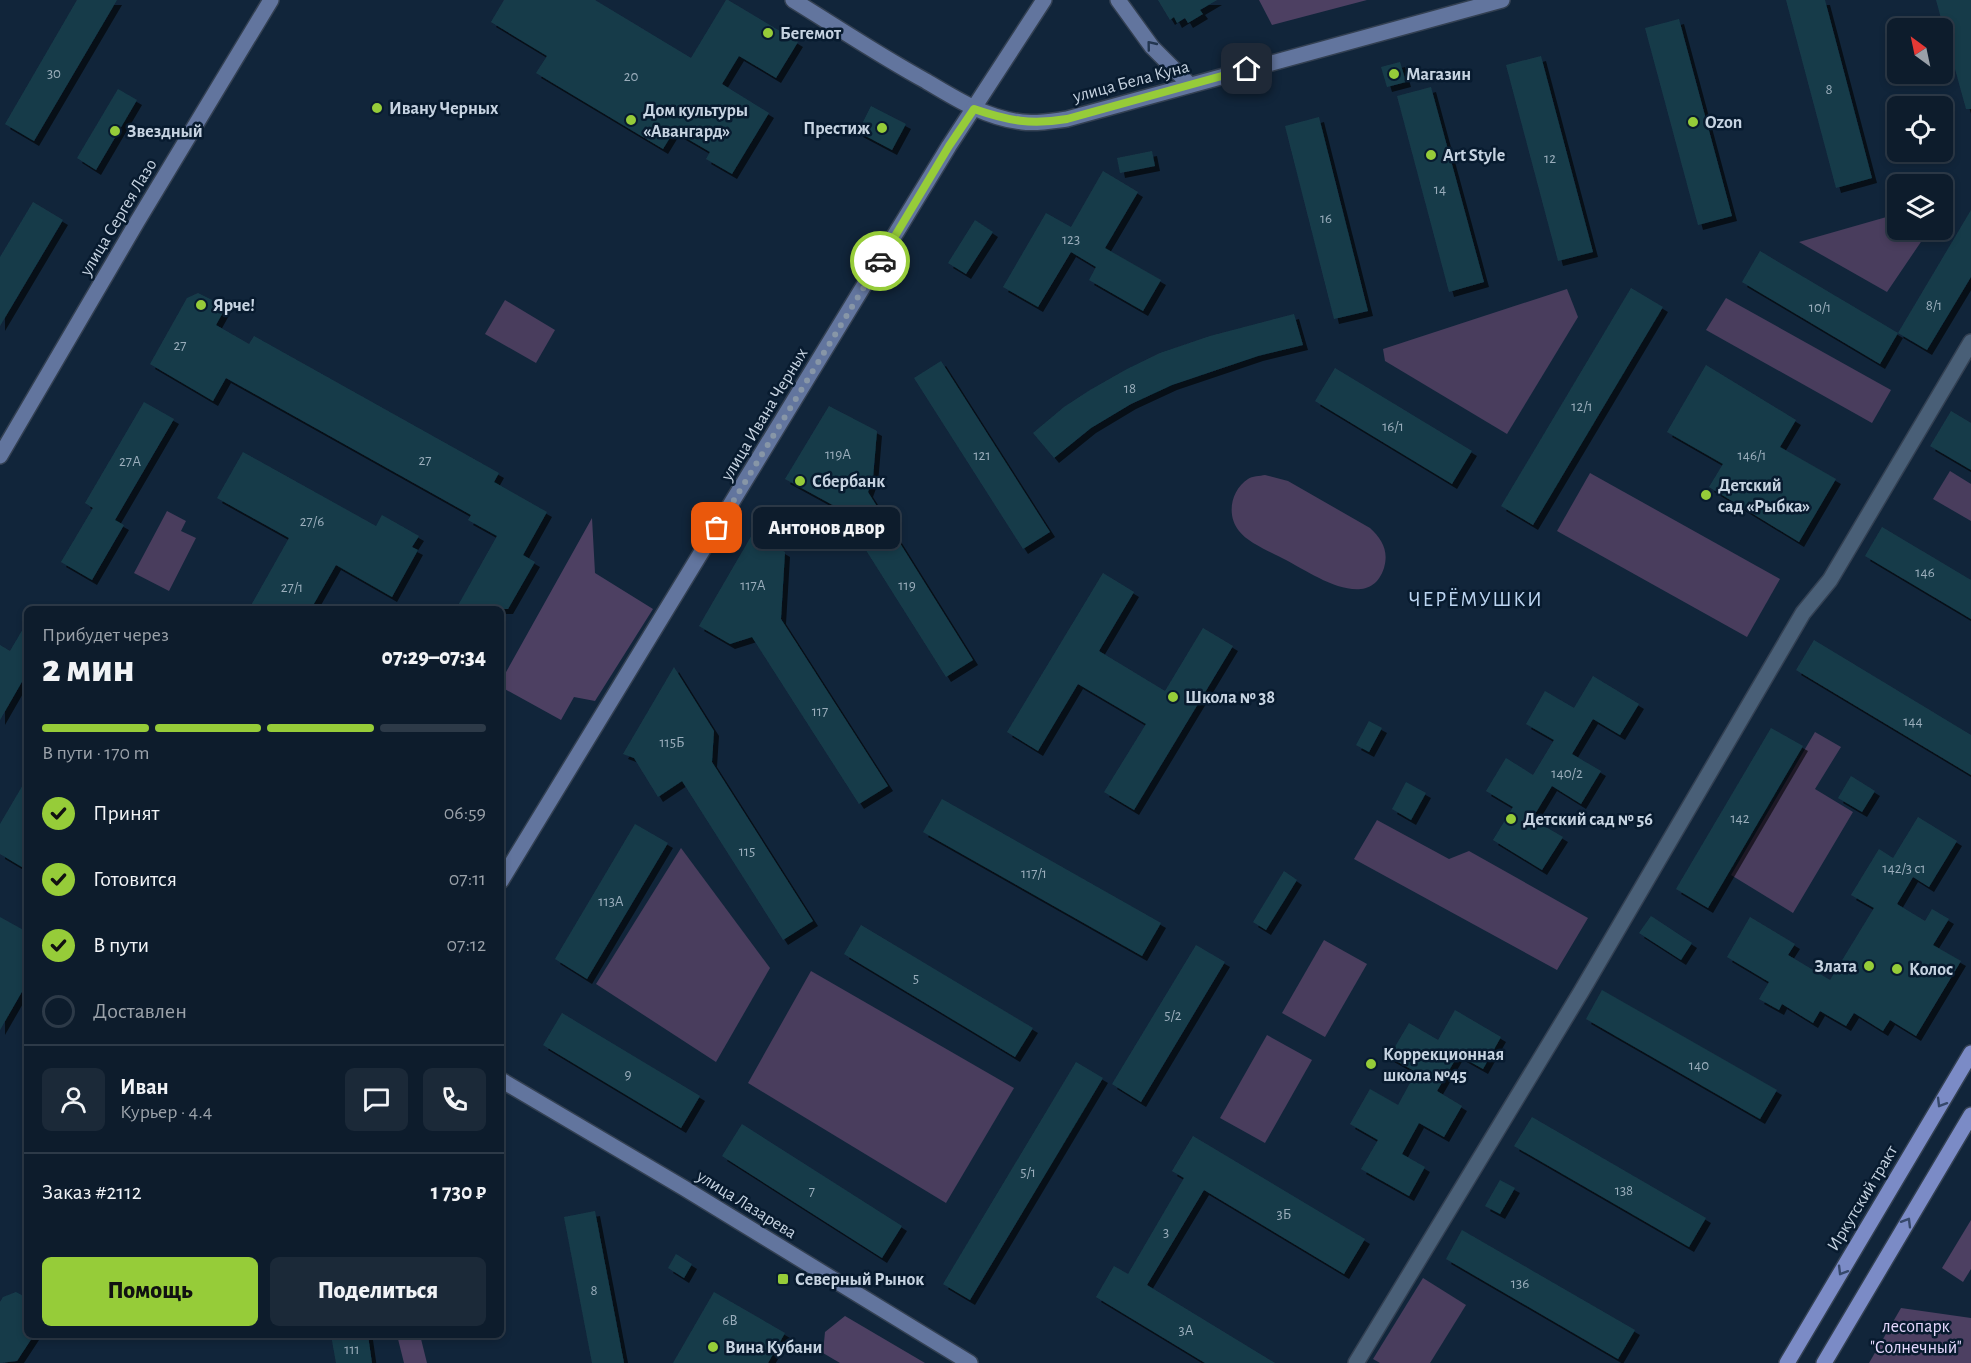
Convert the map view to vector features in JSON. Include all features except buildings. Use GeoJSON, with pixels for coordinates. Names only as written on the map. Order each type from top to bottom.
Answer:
{"type":"FeatureCollection","features":[{"type":"Feature","properties":{"kind":"main road","name":"Иркутский тракт"},"geometry":{"type":"LineString","coordinates":[[1787,1363],[1971,1053]]}},
{"type":"Feature","properties":{"kind":"main road"},"geometry":{"type":"LineString","coordinates":[[1824,1363],[1971,1114]]}},
{"type":"Feature","properties":{"kind":"street","name":"улица Сергея Лазо"},"geometry":{"type":"LineString","coordinates":[[0,456],[271,0]]}},
{"type":"Feature","properties":{"kind":"street","name":"улица Бела Куна"},"geometry":{"type":"LineString","coordinates":[[793,0],[897,65],[974,109],[1023,123],[1067,119],[1502,0]]}},
{"type":"Feature","properties":{"kind":"street","name":"улица Ивана Черных"},"geometry":{"type":"LineString","coordinates":[[504,876],[949,146],[1044,0]]}},
{"type":"Feature","properties":{"kind":"street"},"geometry":{"type":"LineString","coordinates":[[1118,0],[1152,47],[1190,85]]}},
{"type":"Feature","properties":{"kind":"street"},"geometry":{"type":"LineString","coordinates":[[1356,1363],[1568,1013],[1803,613],[1830,580],[1971,342]]}},
{"type":"Feature","properties":{"kind":"street","name":"улица Лазарева"},"geometry":{"type":"LineString","coordinates":[[504,1082],[684,1188],[970,1363]]}},
{"type":"Feature","properties":{"kind":"shaded area"},"geometry":{"type":"Polygon","coordinates":[[[1887,217],[1887,240],[1922,240],[1887,292],[1799,242],[1887,217]]]}},
{"type":"Feature","properties":{"kind":"shaded area"},"geometry":{"type":"Polygon","coordinates":[[[1567,289],[1578,317],[1507,434],[1385,361],[1383,349],[1567,289]]]}},
{"type":"Feature","properties":{"kind":"shaded area"},"geometry":{"type":"Polygon","coordinates":[[[1726,298],[1891,390],[1872,423],[1706,330],[1726,298]]]}},
{"type":"Feature","properties":{"kind":"shaded area"},"geometry":{"type":"Polygon","coordinates":[[[505,300],[555,330],[536,363],[485,334],[505,300]]]}},
{"type":"Feature","properties":{"kind":"shaded area"},"geometry":{"type":"Polygon","coordinates":[[[1950,471],[1971,484],[1971,521],[1933,499],[1950,471]]]}},
{"type":"Feature","properties":{"kind":"shaded area"},"geometry":{"type":"Polygon","coordinates":[[[1590,473],[1780,579],[1747,637],[1557,531],[1590,473]]]}},
{"type":"Feature","properties":{"kind":"shaded area"},"geometry":{"type":"Polygon","coordinates":[[[1265,475],[1288,481],[1370,528],[1381,541],[1386,556],[1384,568],[1377,581],[1366,588],[1353,589],[1339,586],[1248,540],[1235,525],[1232,503],[1242,484],[1248,479],[1265,475]]]}},
{"type":"Feature","properties":{"kind":"shaded area"},"geometry":{"type":"Polygon","coordinates":[[[167,511],[186,521],[181,531],[196,538],[169,591],[134,573],[167,511]]]}},
{"type":"Feature","properties":{"kind":"shaded area"},"geometry":{"type":"Polygon","coordinates":[[[1815,732],[1841,747],[1815,789],[1853,812],[1793,913],[1731,875],[1815,732]]]}},
{"type":"Feature","properties":{"kind":"shaded area"},"geometry":{"type":"Polygon","coordinates":[[[1377,820],[1449,859],[1469,851],[1588,918],[1557,970],[1354,859],[1377,820]]]}},
{"type":"Feature","properties":{"kind":"shaded area"},"geometry":{"type":"Polygon","coordinates":[[[681,848],[770,968],[716,1062],[596,984],[681,848]]]}},
{"type":"Feature","properties":{"kind":"shaded area"},"geometry":{"type":"Polygon","coordinates":[[[1324,940],[1367,964],[1325,1037],[1282,1013],[1324,940]]]}},
{"type":"Feature","properties":{"kind":"shaded area"},"geometry":{"type":"Polygon","coordinates":[[[811,971],[1014,1088],[946,1203],[748,1083],[811,971]]]}},
{"type":"Feature","properties":{"kind":"shaded area"},"geometry":{"type":"Polygon","coordinates":[[[1267,1035],[1312,1060],[1265,1143],[1220,1118],[1267,1035]]]}},
{"type":"Feature","properties":{"kind":"shaded area"},"geometry":{"type":"Polygon","coordinates":[[[1423,1278],[1466,1305],[1430,1363],[1380,1363],[1373,1359],[1423,1278]]]}},
{"type":"Feature","properties":{"kind":"green space"},"geometry":{"type":"Polygon","coordinates":[[[1259,0],[1367,0],[1272,25],[1259,0]]]}},
{"type":"Feature","properties":{"kind":"green space"},"geometry":{"type":"Polygon","coordinates":[[[592,518],[595,573],[653,609],[595,701],[574,697],[561,720],[504,689],[504,676],[592,518]]]}},
{"type":"Feature","properties":{"kind":"green space"},"geometry":{"type":"Polygon","coordinates":[[[1971,1220],[1971,1269],[1963,1282],[1942,1268],[1971,1220]]]}},
{"type":"Feature","properties":{"kind":"green space","name":"лесопарк \"Солнечный\""},"geometry":{"type":"Polygon","coordinates":[[[1901,1308],[1971,1318],[1971,1363],[1869,1363],[1901,1308]]]}},
{"type":"Feature","properties":{"kind":"green space"},"geometry":{"type":"Polygon","coordinates":[[[845,1316],[925,1363],[840,1363],[823,1353],[825,1332],[845,1316]]]}},
{"type":"Feature","properties":{"kind":"green space"},"geometry":{"type":"Polygon","coordinates":[[[398,1338],[421,1338],[427,1363],[404,1363],[398,1338]]]}},
{"type":"Feature","properties":{"kind":"way so far"},"geometry":{"type":"LineString","coordinates":[[717,528],[880,261]]}},
{"type":"Feature","properties":{"kind":"place","name":"Бегемот"},"geometry":{"type":"Point","coordinates":[768,33]}},
{"type":"Feature","properties":{"kind":"place","name":"Магазин"},"geometry":{"type":"Point","coordinates":[1394,74]}},
{"type":"Feature","properties":{"kind":"place","name":"Ивану Черных"},"geometry":{"type":"Point","coordinates":[377,108]}},
{"type":"Feature","properties":{"kind":"place","name":"Дом культуры «Авангард»"},"geometry":{"type":"Point","coordinates":[631,120]}},
{"type":"Feature","properties":{"kind":"place","name":"Ozon"},"geometry":{"type":"Point","coordinates":[1693,122]}},
{"type":"Feature","properties":{"kind":"place","name":"Престиж"},"geometry":{"type":"Point","coordinates":[882,128]}},
{"type":"Feature","properties":{"kind":"place","name":"Звездный"},"geometry":{"type":"Point","coordinates":[115,131]}},
{"type":"Feature","properties":{"kind":"place","name":"Art Style"},"geometry":{"type":"Point","coordinates":[1431,155]}},
{"type":"Feature","properties":{"kind":"place","name":"Ярче!"},"geometry":{"type":"Point","coordinates":[201,305]}},
{"type":"Feature","properties":{"kind":"place","name":"Сбербанк"},"geometry":{"type":"Point","coordinates":[800,481]}},
{"type":"Feature","properties":{"kind":"place","name":"Детский сад «Рыбка»"},"geometry":{"type":"Point","coordinates":[1706,495]}},
{"type":"Feature","properties":{"kind":"place","name":"Антонов двор"},"geometry":{"type":"Point","coordinates":[717,528]}},
{"type":"Feature","properties":{"kind":"place","name":"Школа № 38"},"geometry":{"type":"Point","coordinates":[1173,697]}},
{"type":"Feature","properties":{"kind":"place","name":"Детский сад № 56"},"geometry":{"type":"Point","coordinates":[1511,819]}},
{"type":"Feature","properties":{"kind":"place","name":"Злата"},"geometry":{"type":"Point","coordinates":[1869,966]}},
{"type":"Feature","properties":{"kind":"place","name":"Колос"},"geometry":{"type":"Point","coordinates":[1897,969]}},
{"type":"Feature","properties":{"kind":"place","name":"Коррекционная школа №45"},"geometry":{"type":"Point","coordinates":[1371,1064]}},
{"type":"Feature","properties":{"kind":"place","name":"Северный Рынок"},"geometry":{"type":"Point","coordinates":[783,1279]}},
{"type":"Feature","properties":{"kind":"place","name":"Вина Кубани"},"geometry":{"type":"Point","coordinates":[713,1347]}},
{"type":"Feature","properties":{"kind":"district","name":"ЧЕРЁМУШКИ"},"geometry":{"type":"Point","coordinates":[1476,599]}},
{"type":"Feature","properties":{"kind":"route"},"geometry":{"type":"LineString","coordinates":[[880,261],[949,146],[974,109],[1023,123],[1067,119],[1247,69]]}}]}
